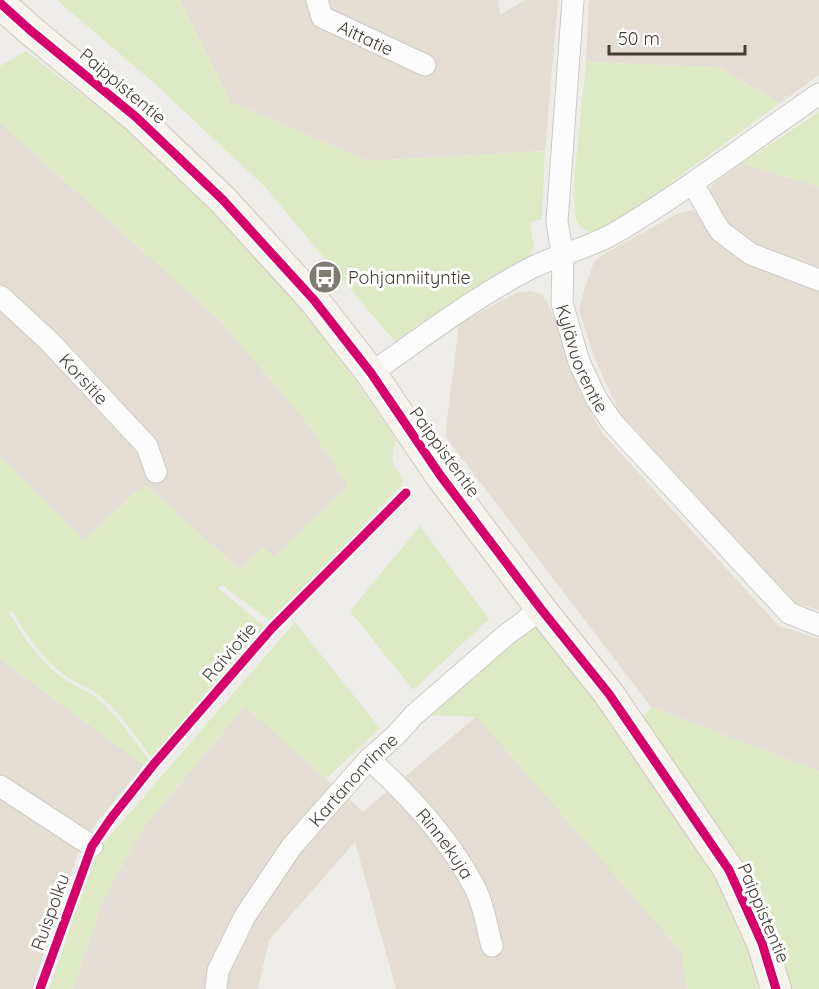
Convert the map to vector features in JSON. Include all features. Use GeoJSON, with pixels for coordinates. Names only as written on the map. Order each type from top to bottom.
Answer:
{"type":"FeatureCollection","features":[{"type":"Feature","properties":{"kind":"street","name":"Aittatie"},"geometry":{"type":"LineString","coordinates":[[317,0],[322,17],[425,65]]}},
{"type":"Feature","properties":{"kind":"street","name":"Kylävuorentie"},"geometry":{"type":"LineString","coordinates":[[573,0],[557,222],[563,257],[562,303],[579,362],[596,398],[612,422],[789,613],[819,625]]}},
{"type":"Feature","properties":{"kind":"street","name":"Paippistentie"},"geometry":{"type":"LineString","coordinates":[[1,8],[136,117],[223,200],[314,300],[371,373],[433,466],[541,609],[609,694],[729,870],[762,943],[776,989]]}},
{"type":"Feature","properties":{"kind":"street"},"geometry":{"type":"LineString","coordinates":[[371,373],[458,312],[532,267],[598,243],[693,184],[819,94]]}},
{"type":"Feature","properties":{"kind":"street"},"geometry":{"type":"LineString","coordinates":[[693,184],[720,231],[751,254],[819,280]]}},
{"type":"Feature","properties":{"kind":"street","name":"Korsitie"},"geometry":{"type":"LineString","coordinates":[[0,296],[49,341],[147,446],[156,472]]}},
{"type":"Feature","properties":{"kind":"street","name":"Kartanonrinne"},"geometry":{"type":"LineString","coordinates":[[216,989],[218,971],[245,916],[292,846],[369,759],[414,715],[460,673],[541,609]]}},
{"type":"Feature","properties":{"kind":"street","name":"Rinnekuja"},"geometry":{"type":"LineString","coordinates":[[369,759],[435,826],[476,889],[492,946]]}},
{"type":"Feature","properties":{"kind":"street"},"geometry":{"type":"LineString","coordinates":[[0,786],[92,846]]}},
{"type":"Feature","properties":{"kind":"shaded area"},"geometry":{"type":"Polygon","coordinates":[[[180,0],[498,0],[500,15],[525,0],[558,0],[545,151],[368,161],[231,102],[180,0]]]}},
{"type":"Feature","properties":{"kind":"shaded area"},"geometry":{"type":"Polygon","coordinates":[[[589,0],[819,0],[819,75],[780,103],[718,67],[586,62],[589,0]]]}},
{"type":"Feature","properties":{"kind":"shaded area"},"geometry":{"type":"Polygon","coordinates":[[[0,123],[220,320],[306,421],[348,486],[274,557],[263,548],[240,570],[147,486],[136,492],[84,540],[0,456],[0,123]]]}},
{"type":"Feature","properties":{"kind":"shaded area"},"geometry":{"type":"Polygon","coordinates":[[[742,163],[819,187],[819,270],[758,246],[738,234],[723,220],[711,202],[710,187],[742,163]]]}},
{"type":"Feature","properties":{"kind":"shaded area"},"geometry":{"type":"Polygon","coordinates":[[[693,210],[716,237],[819,289],[819,610],[792,602],[619,412],[595,359],[579,310],[594,262],[605,253],[679,213],[693,210]]]}},
{"type":"Feature","properties":{"kind":"shaded area"},"geometry":{"type":"Polygon","coordinates":[[[531,291],[542,295],[550,307],[584,399],[603,434],[779,626],[819,639],[819,771],[651,707],[445,436],[459,324],[516,293],[531,291]]]}},
{"type":"Feature","properties":{"kind":"shaded area"},"geometry":{"type":"Polygon","coordinates":[[[0,659],[144,765],[87,835],[78,853],[32,989],[0,989],[0,659]]]}},
{"type":"Feature","properties":{"kind":"shaded area"},"geometry":{"type":"Polygon","coordinates":[[[245,706],[363,812],[477,716],[681,951],[687,989],[396,989],[355,842],[269,940],[258,989],[73,989],[103,900],[144,827],[245,706]]]}},
{"type":"Feature","properties":{"kind":"green space"},"geometry":{"type":"Polygon","coordinates":[[[57,0],[180,0],[231,102],[368,161],[545,151],[542,219],[530,223],[534,246],[527,262],[396,343],[264,186],[154,83],[57,0]]]}},
{"type":"Feature","properties":{"kind":"green space"},"geometry":{"type":"Polygon","coordinates":[[[26,51],[128,130],[215,212],[302,309],[357,382],[397,441],[393,457],[403,479],[401,486],[272,622],[222,585],[218,588],[265,627],[152,758],[108,703],[51,664],[12,611],[9,612],[26,639],[47,664],[64,679],[95,697],[113,714],[149,760],[144,765],[0,659],[0,456],[84,540],[136,492],[147,486],[240,570],[263,547],[274,557],[348,486],[306,421],[220,320],[0,123],[0,66],[26,51]]]}},
{"type":"Feature","properties":{"kind":"green space"},"geometry":{"type":"Polygon","coordinates":[[[586,62],[718,67],[780,103],[680,176],[616,227],[589,232],[580,227],[575,217],[574,181],[586,62]]]}},
{"type":"Feature","properties":{"kind":"green space"},"geometry":{"type":"Polygon","coordinates":[[[819,112],[819,187],[742,163],[819,112]]]}},
{"type":"Feature","properties":{"kind":"green space"},"geometry":{"type":"Polygon","coordinates":[[[420,526],[489,619],[413,690],[350,611],[420,526]]]}},
{"type":"Feature","properties":{"kind":"green space"},"geometry":{"type":"Polygon","coordinates":[[[541,609],[635,731],[651,707],[819,771],[819,989],[687,989],[681,951],[477,717],[414,715],[541,609]]]}},
{"type":"Feature","properties":{"kind":"green space"},"geometry":{"type":"Polygon","coordinates":[[[295,622],[380,728],[326,779],[245,706],[144,827],[103,900],[73,989],[49,989],[96,852],[295,622]]]}},
{"type":"Feature","properties":{"kind":"cycle path"},"geometry":{"type":"LineString","coordinates":[[0,3],[136,117],[223,200],[314,300],[371,373],[440,475],[541,609],[609,694],[729,870],[762,943],[776,989]]}},
{"type":"Feature","properties":{"kind":"cycle path","name":"Raiviotie"},"geometry":{"type":"LineString","coordinates":[[40,989],[92,846],[112,817],[154,764],[272,628],[406,493]]}},
{"type":"Feature","properties":{"kind":"place","name":"Pohjanniityntie"},"geometry":{"type":"Point","coordinates":[325,277]}}]}
